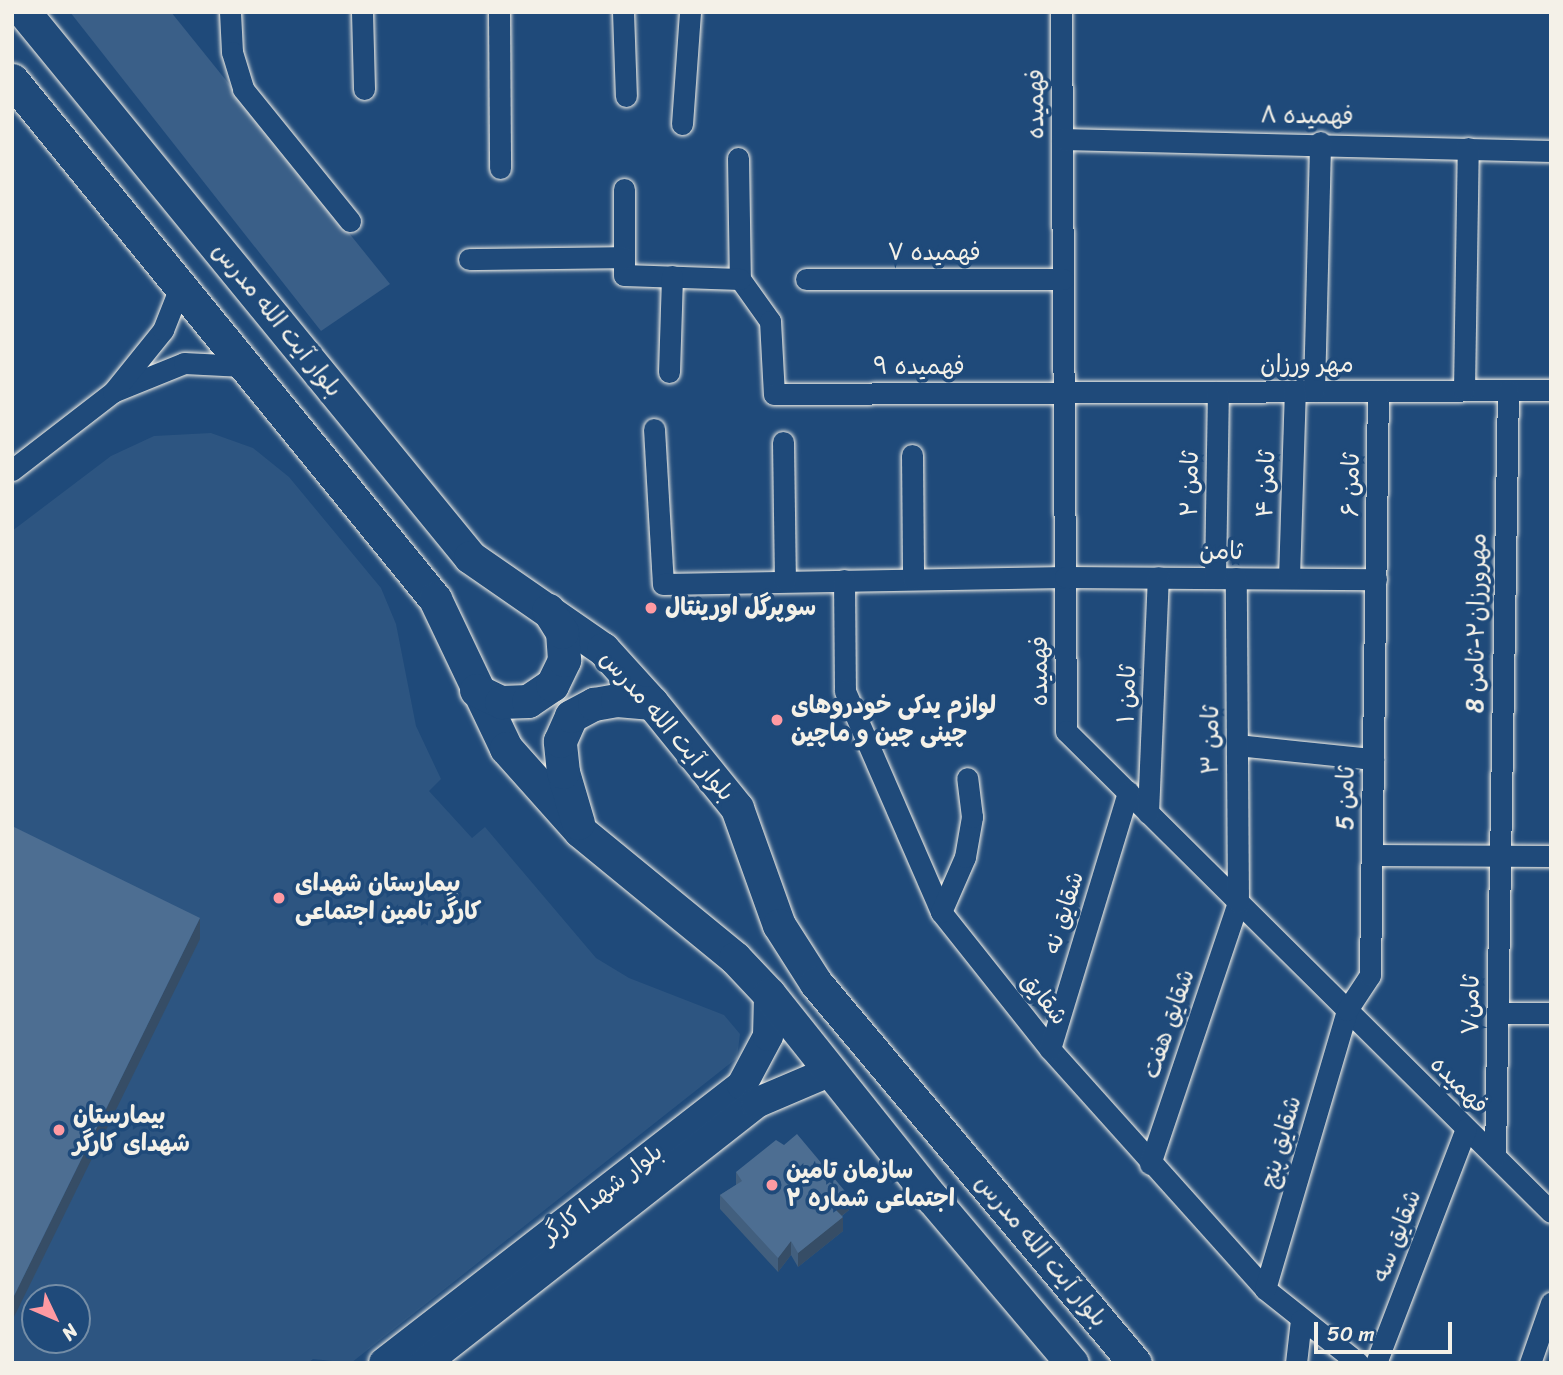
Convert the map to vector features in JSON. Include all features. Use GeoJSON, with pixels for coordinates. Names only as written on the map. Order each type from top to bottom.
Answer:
{"type":"FeatureCollection","features":[{"type":"Feature","properties":{"kind":"main road","name":"بلوار آیت الله مدرس"},"geometry":{"type":"LineString","coordinates":[[24,12],[470,557],[603,649],[652,703],[737,808],[779,925],[816,983],[1135,1363]]}},
{"type":"Feature","properties":{"kind":"main road","name":"بلوار آیت الله مدرس"},"geometry":{"type":"LineString","coordinates":[[12,80],[435,599],[476,690],[506,748],[580,831],[735,958],[769,994],[932,1198],[1072,1363]]}},
{"type":"Feature","properties":{"kind":"main road"},"geometry":{"type":"LineString","coordinates":[[476,690],[501,702],[528,701],[552,685],[564,660],[562,632],[547,609]]}},
{"type":"Feature","properties":{"kind":"main road"},"geometry":{"type":"LineString","coordinates":[[580,831],[563,772],[560,741],[571,716],[594,704],[617,700],[652,703]]}},
{"type":"Feature","properties":{"kind":"street"},"geometry":{"type":"LineString","coordinates":[[230,12],[232,52],[243,89],[350,220]]}},
{"type":"Feature","properties":{"kind":"street"},"geometry":{"type":"LineString","coordinates":[[362,12],[364,89]]}},
{"type":"Feature","properties":{"kind":"street"},"geometry":{"type":"LineString","coordinates":[[499,12],[500,168]]}},
{"type":"Feature","properties":{"kind":"street"},"geometry":{"type":"LineString","coordinates":[[623,12],[626,96]]}},
{"type":"Feature","properties":{"kind":"street"},"geometry":{"type":"LineString","coordinates":[[682,124],[690,12]]}},
{"type":"Feature","properties":{"kind":"street","name":"فهمیده"},"geometry":{"type":"LineString","coordinates":[[1061,12],[1066,731],[1551,1212]]}},
{"type":"Feature","properties":{"kind":"street","name":"فهمیده ۸"},"geometry":{"type":"LineString","coordinates":[[1062,139],[1320,142],[1551,151]]}},
{"type":"Feature","properties":{"kind":"street","name":"ثامن ۴"},"geometry":{"type":"LineString","coordinates":[[1289,578],[1305,391],[1320,142]]}},
{"type":"Feature","properties":{"kind":"street"},"geometry":{"type":"LineString","coordinates":[[1464,390],[1468,148]]}},
{"type":"Feature","properties":{"kind":"street"},"geometry":{"type":"LineString","coordinates":[[624,189],[624,275],[740,279],[738,158]]}},
{"type":"Feature","properties":{"kind":"street"},"geometry":{"type":"LineString","coordinates":[[469,259],[624,257]]}},
{"type":"Feature","properties":{"kind":"street"},"geometry":{"type":"LineString","coordinates":[[669,372],[672,276]]}},
{"type":"Feature","properties":{"kind":"street","name":"فهمیده ۹"},"geometry":{"type":"LineString","coordinates":[[740,279],[770,321],[774,394],[1064,392]]}},
{"type":"Feature","properties":{"kind":"street","name":"فهمیده ۷"},"geometry":{"type":"LineString","coordinates":[[806,279],[1063,279]]}},
{"type":"Feature","properties":{"kind":"street"},"geometry":{"type":"LineString","coordinates":[[13,467],[113,392],[163,330],[180,287]]}},
{"type":"Feature","properties":{"kind":"street"},"geometry":{"type":"LineString","coordinates":[[113,392],[184,363],[243,366]]}},
{"type":"Feature","properties":{"kind":"street","name":"مهر ورزان"},"geometry":{"type":"LineString","coordinates":[[1064,392],[1551,390]]}},
{"type":"Feature","properties":{"kind":"street","name":"ثامن ۶"},"geometry":{"type":"LineString","coordinates":[[1376,579],[1378,391]]}},
{"type":"Feature","properties":{"kind":"street","name":"مهرورزان۲-ثامن 8"},"geometry":{"type":"LineString","coordinates":[[1500,856],[1507,391]]}},
{"type":"Feature","properties":{"kind":"street","name":"ثامن ۲"},"geometry":{"type":"LineString","coordinates":[[1218,392],[1226,578]]}},
{"type":"Feature","properties":{"kind":"street","name":"ثامن"},"geometry":{"type":"LineString","coordinates":[[654,429],[663,583],[1065,576],[1376,579]]}},
{"type":"Feature","properties":{"kind":"street"},"geometry":{"type":"LineString","coordinates":[[783,442],[785,581]]}},
{"type":"Feature","properties":{"kind":"street"},"geometry":{"type":"LineString","coordinates":[[912,455],[913,579]]}},
{"type":"Feature","properties":{"kind":"street","name":"ثامن ۱"},"geometry":{"type":"LineString","coordinates":[[1148,813],[1158,578]]}},
{"type":"Feature","properties":{"kind":"street","name":"ثامن ۳"},"geometry":{"type":"LineString","coordinates":[[1226,578],[1237,745],[1238,902]]}},
{"type":"Feature","properties":{"kind":"street","name":"ثامن 5"},"geometry":{"type":"LineString","coordinates":[[1347,1010],[1370,975],[1376,579]]}},
{"type":"Feature","properties":{"kind":"street","name":"شقایق"},"geometry":{"type":"LineString","coordinates":[[844,580],[845,691],[941,912],[1050,1049],[1150,1164],[1265,1289],[1358,1363]]}},
{"type":"Feature","properties":{"kind":"street"},"geometry":{"type":"LineString","coordinates":[[1237,745],[1373,759]]}},
{"type":"Feature","properties":{"kind":"street"},"geometry":{"type":"LineString","coordinates":[[941,912],[965,857],[972,817],[967,778]]}},
{"type":"Feature","properties":{"kind":"street","name":"شقایق نه"},"geometry":{"type":"LineString","coordinates":[[1050,1049],[1128,792]]}},
{"type":"Feature","properties":{"kind":"street"},"geometry":{"type":"LineString","coordinates":[[1372,855],[1551,856]]}},
{"type":"Feature","properties":{"kind":"street","name":"ثامن۷"},"geometry":{"type":"LineString","coordinates":[[1495,1156],[1500,856]]}},
{"type":"Feature","properties":{"kind":"street","name":"شقایق هفت"},"geometry":{"type":"LineString","coordinates":[[1150,1164],[1238,902]]}},
{"type":"Feature","properties":{"kind":"street","name":"بلوار شهدا کارگر"},"geometry":{"type":"LineString","coordinates":[[384,1363],[742,1085],[768,1036],[769,994]]}},
{"type":"Feature","properties":{"kind":"street","name":"شقایق پنج"},"geometry":{"type":"LineString","coordinates":[[1265,1289],[1347,1010]]}},
{"type":"Feature","properties":{"kind":"street"},"geometry":{"type":"LineString","coordinates":[[1497,1013],[1551,1013]]}},
{"type":"Feature","properties":{"kind":"street","name":"بلوار شهدا کارگر"},"geometry":{"type":"LineString","coordinates":[[425,1363],[756,1103],[831,1071]]}},
{"type":"Feature","properties":{"kind":"street","name":"شقایق سه"},"geometry":{"type":"LineString","coordinates":[[1377,1363],[1466,1129]]}},
{"type":"Feature","properties":{"kind":"street"},"geometry":{"type":"LineString","coordinates":[[1530,1363],[1551,1303]]}},
{"type":"Feature","properties":{"kind":"street"},"geometry":{"type":"LineString","coordinates":[[1296,1363],[1301,1320]]}},
{"type":"Feature","properties":{"kind":"shaded area"},"geometry":{"type":"Polygon","coordinates":[[[70,12],[171,12],[390,284],[321,331],[70,12]]]}},
{"type":"Feature","properties":{"kind":"shaded area","name":"بیمارستان شهدای کارگر تامین اجتماعی"},"geometry":{"type":"Polygon","coordinates":[[[211,433],[253,448],[289,477],[381,588],[396,624],[416,726],[441,779],[429,791],[472,838],[485,827],[596,958],[629,978],[724,1015],[740,1034],[737,1058],[351,1363],[313,1359],[308,1363],[12,1363],[12,531],[111,456],[154,436],[211,433]]]}},
{"type":"Feature","properties":{"kind":"building","name":"بیمارستان شهدای کارگر"},"geometry":{"type":"Polygon","coordinates":[[[12,826],[200,918],[12,1300],[12,826]]]}},
{"type":"Feature","properties":{"kind":"building"},"geometry":{"type":"Polygon","coordinates":[[[797,1134],[849,1196],[834,1208],[843,1217],[798,1253],[791,1241],[778,1258],[720,1195],[742,1181],[736,1172],[776,1140],[784,1145],[797,1134]]]}},
{"type":"Feature","properties":{"kind":"place","name":"سوپرگل اورینتال"},"geometry":{"type":"Point","coordinates":[651,608]}},
{"type":"Feature","properties":{"kind":"place","name":"لوازم یدکی خودروهای چینی چین و ماچین"},"geometry":{"type":"Point","coordinates":[777,720]}},
{"type":"Feature","properties":{"kind":"place","name":"بیمارستان شهدای کارگر تامین اجتماعی"},"geometry":{"type":"Point","coordinates":[279,898]}},
{"type":"Feature","properties":{"kind":"place","name":"بیمارستان شهدای کارگر"},"geometry":{"type":"Point","coordinates":[59,1130]}},
{"type":"Feature","properties":{"kind":"place","name":"سازمان تامین اجتماعی شماره ۲"},"geometry":{"type":"Point","coordinates":[772,1185]}}]}
